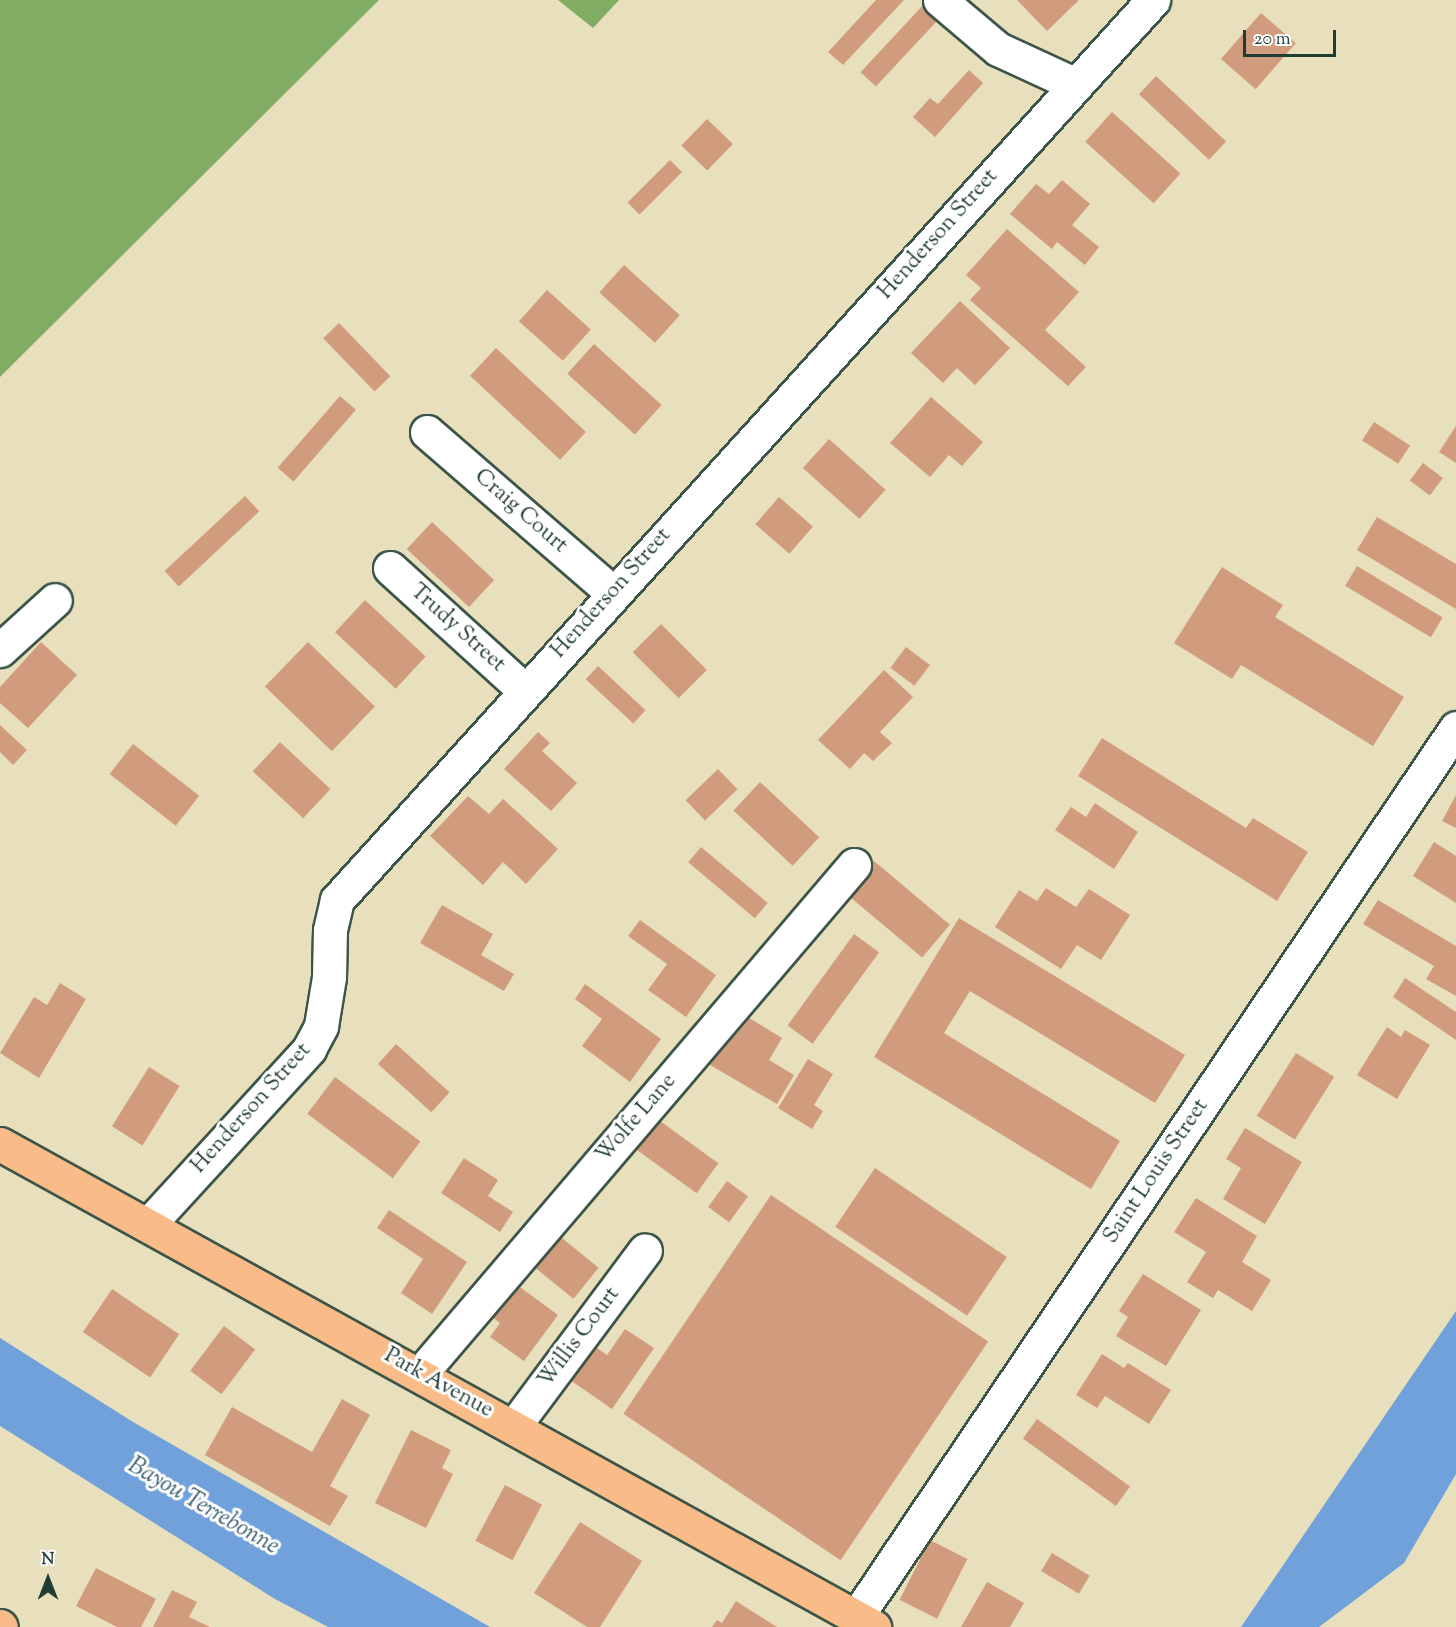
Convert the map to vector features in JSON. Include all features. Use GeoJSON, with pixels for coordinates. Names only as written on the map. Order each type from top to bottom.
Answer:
{"type":"FeatureCollection","features":[{"type":"Feature","properties":{"kind":"main road","name":"Park Avenue"},"geometry":{"type":"LineString","coordinates":[[0,1144],[866,1622]]}},
{"type":"Feature","properties":{"kind":"street"},"geometry":{"type":"LineString","coordinates":[[940,0],[998,49],[1076,85]]}},
{"type":"Feature","properties":{"kind":"street","name":"Henderson Street"},"geometry":{"type":"LineString","coordinates":[[148,1225],[309,1049],[321,1026],[329,977],[330,930],[337,900],[524,690],[1153,0]]}},
{"type":"Feature","properties":{"kind":"street","name":"Craig Court"},"geometry":{"type":"LineString","coordinates":[[427,432],[613,593]]}},
{"type":"Feature","properties":{"kind":"street","name":"Trudy Street"},"geometry":{"type":"LineString","coordinates":[[390,568],[524,690]]}},
{"type":"Feature","properties":{"kind":"street"},"geometry":{"type":"LineString","coordinates":[[0,650],[55,600]]}},
{"type":"Feature","properties":{"kind":"street","name":"Saint Louis Street"},"geometry":{"type":"LineString","coordinates":[[866,1622],[1456,728]]}},
{"type":"Feature","properties":{"kind":"street","name":"Wolfe Lane"},"geometry":{"type":"LineString","coordinates":[[420,1374],[855,865]]}},
{"type":"Feature","properties":{"kind":"street","name":"Willis Court"},"geometry":{"type":"LineString","coordinates":[[514,1426],[645,1250]]}},
{"type":"Feature","properties":{"kind":"green space"},"geometry":{"type":"Polygon","coordinates":[[[0,0],[379,0],[0,377],[0,0]]]}},
{"type":"Feature","properties":{"kind":"green space"},"geometry":{"type":"Polygon","coordinates":[[[558,0],[619,0],[593,28],[558,0]]]}},
{"type":"Feature","properties":{"kind":"water"},"geometry":{"type":"Polygon","coordinates":[[[1456,1311],[1456,1474],[1404,1563],[1319,1627],[1241,1627],[1456,1311]]]}},
{"type":"Feature","properties":{"kind":"water","name":"Bayou Terrebonne"},"geometry":{"type":"Polygon","coordinates":[[[0,1338],[133,1422],[490,1627],[328,1627],[275,1599],[0,1426],[0,1338]]]}},
{"type":"Feature","properties":{"kind":"building"},"geometry":{"type":"Polygon","coordinates":[[[876,0],[904,0],[843,65],[828,52],[876,0]]]}},
{"type":"Feature","properties":{"kind":"building"},"geometry":{"type":"Polygon","coordinates":[[[1017,0],[1079,0],[1047,31],[1017,0]]]}},
{"type":"Feature","properties":{"kind":"building"},"geometry":{"type":"Polygon","coordinates":[[[926,2],[941,16],[876,87],[861,72],[926,2]]]}},
{"type":"Feature","properties":{"kind":"building"},"geometry":{"type":"Polygon","coordinates":[[[1261,13],[1296,43],[1256,89],[1221,59],[1261,13]]]}},
{"type":"Feature","properties":{"kind":"building"},"geometry":{"type":"Polygon","coordinates":[[[969,70],[983,83],[935,137],[913,117],[930,98],[938,104],[969,70]]]}},
{"type":"Feature","properties":{"kind":"building"},"geometry":{"type":"Polygon","coordinates":[[[1156,76],[1226,141],[1209,160],[1139,94],[1156,76]]]}},
{"type":"Feature","properties":{"kind":"building"},"geometry":{"type":"Polygon","coordinates":[[[1112,112],[1180,174],[1154,203],[1085,142],[1112,112]]]}},
{"type":"Feature","properties":{"kind":"building"},"geometry":{"type":"Polygon","coordinates":[[[707,119],[733,144],[707,171],[681,146],[707,119]]]}},
{"type":"Feature","properties":{"kind":"building"},"geometry":{"type":"Polygon","coordinates":[[[670,160],[682,172],[640,214],[628,202],[670,160]]]}},
{"type":"Feature","properties":{"kind":"building"},"geometry":{"type":"Polygon","coordinates":[[[1062,180],[1090,204],[1072,225],[1099,247],[1085,265],[1057,242],[1052,249],[1010,214],[1036,184],[1049,194],[1062,180]]]}},
{"type":"Feature","properties":{"kind":"building"},"geometry":{"type":"Polygon","coordinates":[[[1007,229],[1079,292],[1045,330],[1086,367],[1068,386],[970,300],[981,288],[966,275],[1007,229]]]}},
{"type":"Feature","properties":{"kind":"building"},"geometry":{"type":"Polygon","coordinates":[[[624,265],[680,315],[655,343],[599,292],[624,265]]]}},
{"type":"Feature","properties":{"kind":"building"},"geometry":{"type":"Polygon","coordinates":[[[547,290],[591,329],[563,361],[519,321],[547,290]]]}},
{"type":"Feature","properties":{"kind":"building"},"geometry":{"type":"Polygon","coordinates":[[[960,301],[1010,348],[975,385],[957,368],[943,383],[911,353],[960,301]]]}},
{"type":"Feature","properties":{"kind":"building"},"geometry":{"type":"Polygon","coordinates":[[[339,323],[390,376],[375,392],[323,338],[339,323]]]}},
{"type":"Feature","properties":{"kind":"building"},"geometry":{"type":"Polygon","coordinates":[[[594,344],[662,405],[635,435],[567,374],[594,344]]]}},
{"type":"Feature","properties":{"kind":"building"},"geometry":{"type":"Polygon","coordinates":[[[496,348],[586,432],[560,460],[470,376],[496,348]]]}},
{"type":"Feature","properties":{"kind":"building"},"geometry":{"type":"Polygon","coordinates":[[[340,396],[356,410],[294,481],[278,468],[340,396]]]}},
{"type":"Feature","properties":{"kind":"building"},"geometry":{"type":"Polygon","coordinates":[[[931,397],[983,442],[962,466],[949,455],[930,477],[890,443],[931,397]]]}},
{"type":"Feature","properties":{"kind":"building"},"geometry":{"type":"Polygon","coordinates":[[[1374,422],[1410,445],[1398,464],[1362,440],[1374,422]]]}},
{"type":"Feature","properties":{"kind":"building"},"geometry":{"type":"Polygon","coordinates":[[[1456,426],[1456,463],[1439,452],[1456,426]]]}},
{"type":"Feature","properties":{"kind":"building"},"geometry":{"type":"Polygon","coordinates":[[[829,439],[885,490],[859,519],[803,468],[829,439]]]}},
{"type":"Feature","properties":{"kind":"building"},"geometry":{"type":"Polygon","coordinates":[[[1423,463],[1443,478],[1430,496],[1410,481],[1423,463]]]}},
{"type":"Feature","properties":{"kind":"building"},"geometry":{"type":"Polygon","coordinates":[[[245,496],[259,511],[179,586],[165,571],[245,496]]]}},
{"type":"Feature","properties":{"kind":"building"},"geometry":{"type":"Polygon","coordinates":[[[779,497],[813,527],[789,554],[755,524],[779,497]]]}},
{"type":"Feature","properties":{"kind":"building"},"geometry":{"type":"Polygon","coordinates":[[[1377,517],[1456,564],[1456,609],[1357,550],[1377,517]]]}},
{"type":"Feature","properties":{"kind":"building"},"geometry":{"type":"Polygon","coordinates":[[[432,522],[494,580],[469,607],[407,549],[432,522]]]}},
{"type":"Feature","properties":{"kind":"building"},"geometry":{"type":"Polygon","coordinates":[[[1357,566],[1443,618],[1431,637],[1345,586],[1357,566]]]}},
{"type":"Feature","properties":{"kind":"building"},"geometry":{"type":"Polygon","coordinates":[[[1222,567],[1283,605],[1275,617],[1404,697],[1373,746],[1241,665],[1232,679],[1174,643],[1222,567]]]}},
{"type":"Feature","properties":{"kind":"building"},"geometry":{"type":"Polygon","coordinates":[[[365,600],[426,657],[396,689],[335,632],[365,600]]]}},
{"type":"Feature","properties":{"kind":"building"},"geometry":{"type":"Polygon","coordinates":[[[661,624],[707,670],[679,698],[633,652],[661,624]]]}},
{"type":"Feature","properties":{"kind":"building"},"geometry":{"type":"Polygon","coordinates":[[[41,642],[77,675],[28,728],[0,703],[0,687],[41,642]]]}},
{"type":"Feature","properties":{"kind":"building"},"geometry":{"type":"Polygon","coordinates":[[[308,642],[375,707],[332,751],[265,687],[308,642]]]}},
{"type":"Feature","properties":{"kind":"building"},"geometry":{"type":"Polygon","coordinates":[[[906,647],[930,665],[914,686],[890,668],[906,647]]]}},
{"type":"Feature","properties":{"kind":"building"},"geometry":{"type":"Polygon","coordinates":[[[598,666],[646,710],[633,723],[586,679],[598,666]]]}},
{"type":"Feature","properties":{"kind":"building"},"geometry":{"type":"Polygon","coordinates":[[[884,670],[913,697],[880,732],[892,743],[873,761],[864,753],[850,769],[818,740],[884,670]]]}},
{"type":"Feature","properties":{"kind":"building"},"geometry":{"type":"Polygon","coordinates":[[[0,725],[27,750],[13,765],[0,752],[0,725]]]}},
{"type":"Feature","properties":{"kind":"building"},"geometry":{"type":"Polygon","coordinates":[[[538,732],[550,743],[542,751],[577,783],[551,811],[504,769],[538,732]]]}},
{"type":"Feature","properties":{"kind":"building"},"geometry":{"type":"Polygon","coordinates":[[[1102,738],[1246,828],[1253,818],[1308,852],[1277,901],[1078,776],[1102,738]]]}},
{"type":"Feature","properties":{"kind":"building"},"geometry":{"type":"Polygon","coordinates":[[[280,742],[330,789],[303,818],[253,771],[280,742]]]}},
{"type":"Feature","properties":{"kind":"building"},"geometry":{"type":"Polygon","coordinates":[[[133,744],[199,796],[176,826],[110,774],[133,744]]]}},
{"type":"Feature","properties":{"kind":"building"},"geometry":{"type":"Polygon","coordinates":[[[718,769],[737,789],[705,820],[686,800],[718,769]]]}},
{"type":"Feature","properties":{"kind":"building"},"geometry":{"type":"Polygon","coordinates":[[[760,782],[819,837],[793,866],[733,811],[760,782]]]}},
{"type":"Feature","properties":{"kind":"building"},"geometry":{"type":"Polygon","coordinates":[[[1456,795],[1456,828],[1442,821],[1456,795]]]}},
{"type":"Feature","properties":{"kind":"building"},"geometry":{"type":"Polygon","coordinates":[[[468,796],[489,814],[503,799],[558,849],[526,884],[503,862],[483,885],[430,836],[468,796]]]}},
{"type":"Feature","properties":{"kind":"building"},"geometry":{"type":"Polygon","coordinates":[[[1095,803],[1138,832],[1114,869],[1055,830],[1071,807],[1086,817],[1095,803]]]}},
{"type":"Feature","properties":{"kind":"building"},"geometry":{"type":"Polygon","coordinates":[[[1434,842],[1456,856],[1456,903],[1413,876],[1434,842]]]}},
{"type":"Feature","properties":{"kind":"building"},"geometry":{"type":"Polygon","coordinates":[[[701,847],[768,903],[755,918],[688,862],[701,847]]]}},
{"type":"Feature","properties":{"kind":"building"},"geometry":{"type":"Polygon","coordinates":[[[874,861],[950,925],[922,958],[846,894],[874,861]]]}},
{"type":"Feature","properties":{"kind":"building"},"geometry":{"type":"Polygon","coordinates":[[[1046,888],[1076,907],[1089,889],[1130,915],[1101,960],[1077,945],[1061,969],[995,927],[1019,890],[1037,901],[1046,888]]]}},
{"type":"Feature","properties":{"kind":"building"},"geometry":{"type":"Polygon","coordinates":[[[1378,900],[1456,946],[1456,996],[1426,979],[1434,966],[1363,924],[1378,900]]]}},
{"type":"Feature","properties":{"kind":"building"},"geometry":{"type":"Polygon","coordinates":[[[442,905],[493,934],[481,955],[514,974],[504,991],[420,943],[442,905]]]}},
{"type":"Feature","properties":{"kind":"building"},"geometry":{"type":"Polygon","coordinates":[[[959,918],[1185,1055],[1155,1103],[970,991],[944,1033],[1120,1141],[1091,1189],[874,1057],[959,918]]]}},
{"type":"Feature","properties":{"kind":"building"},"geometry":{"type":"Polygon","coordinates":[[[640,920],[716,975],[686,1017],[648,990],[667,964],[628,936],[640,920]]]}},
{"type":"Feature","properties":{"kind":"building"},"geometry":{"type":"Polygon","coordinates":[[[854,934],[879,952],[813,1044],[788,1025],[854,934]]]}},
{"type":"Feature","properties":{"kind":"building"},"geometry":{"type":"Polygon","coordinates":[[[1405,978],[1456,1012],[1456,1040],[1393,997],[1405,978]]]}},
{"type":"Feature","properties":{"kind":"building"},"geometry":{"type":"Polygon","coordinates":[[[60,983],[86,999],[39,1078],[0,1053],[34,997],[47,1005],[60,983]]]}},
{"type":"Feature","properties":{"kind":"building"},"geometry":{"type":"Polygon","coordinates":[[[585,984],[661,1039],[630,1082],[582,1046],[602,1019],[575,999],[585,984]]]}},
{"type":"Feature","properties":{"kind":"building"},"geometry":{"type":"Polygon","coordinates":[[[741,1013],[782,1038],[769,1060],[794,1075],[777,1104],[710,1065],[741,1013]]]}},
{"type":"Feature","properties":{"kind":"building"},"geometry":{"type":"Polygon","coordinates":[[[1387,1027],[1401,1037],[1405,1030],[1430,1045],[1397,1099],[1357,1075],[1387,1027]]]}},
{"type":"Feature","properties":{"kind":"building"},"geometry":{"type":"Polygon","coordinates":[[[396,1044],[450,1092],[431,1112],[378,1064],[396,1044]]]}},
{"type":"Feature","properties":{"kind":"building"},"geometry":{"type":"Polygon","coordinates":[[[1296,1053],[1334,1077],[1295,1140],[1257,1116],[1296,1053]]]}},
{"type":"Feature","properties":{"kind":"building"},"geometry":{"type":"Polygon","coordinates":[[[808,1059],[833,1074],[814,1105],[823,1111],[812,1129],[778,1108],[808,1059]]]}},
{"type":"Feature","properties":{"kind":"building"},"geometry":{"type":"Polygon","coordinates":[[[149,1067],[180,1086],[142,1145],[112,1126],[149,1067]]]}},
{"type":"Feature","properties":{"kind":"building"},"geometry":{"type":"Polygon","coordinates":[[[335,1077],[420,1141],[393,1178],[307,1114],[335,1077]]]}},
{"type":"Feature","properties":{"kind":"building"},"geometry":{"type":"Polygon","coordinates":[[[656,1118],[718,1163],[697,1193],[634,1148],[656,1118]]]}},
{"type":"Feature","properties":{"kind":"building"},"geometry":{"type":"Polygon","coordinates":[[[1245,1128],[1302,1162],[1265,1224],[1223,1199],[1241,1168],[1226,1159],[1245,1128]]]}},
{"type":"Feature","properties":{"kind":"building"},"geometry":{"type":"Polygon","coordinates":[[[464,1158],[498,1180],[488,1196],[513,1212],[500,1232],[441,1193],[464,1158]]]}},
{"type":"Feature","properties":{"kind":"building"},"geometry":{"type":"Polygon","coordinates":[[[875,1168],[1007,1257],[967,1316],[835,1227],[875,1168]]]}},
{"type":"Feature","properties":{"kind":"building"},"geometry":{"type":"Polygon","coordinates":[[[727,1181],[748,1196],[729,1222],[708,1207],[727,1181]]]}},
{"type":"Feature","properties":{"kind":"building"},"geometry":{"type":"Polygon","coordinates":[[[771,1195],[988,1342],[841,1560],[623,1414],[771,1195]]]}},
{"type":"Feature","properties":{"kind":"building"},"geometry":{"type":"Polygon","coordinates":[[[1196,1198],[1257,1236],[1242,1262],[1271,1280],[1252,1311],[1218,1290],[1213,1298],[1187,1282],[1206,1252],[1174,1232],[1196,1198]]]}},
{"type":"Feature","properties":{"kind":"building"},"geometry":{"type":"Polygon","coordinates":[[[389,1210],[467,1262],[432,1314],[401,1293],[423,1259],[377,1228],[389,1210]]]}},
{"type":"Feature","properties":{"kind":"building"},"geometry":{"type":"Polygon","coordinates":[[[552,1230],[599,1268],[573,1299],[527,1261],[552,1230]]]}},
{"type":"Feature","properties":{"kind":"building"},"geometry":{"type":"Polygon","coordinates":[[[1143,1274],[1201,1310],[1166,1366],[1116,1336],[1128,1317],[1119,1311],[1143,1274]]]}},
{"type":"Feature","properties":{"kind":"building"},"geometry":{"type":"Polygon","coordinates":[[[509,1279],[558,1315],[524,1361],[490,1337],[500,1323],[485,1312],[509,1279]]]}},
{"type":"Feature","properties":{"kind":"building"},"geometry":{"type":"Polygon","coordinates":[[[112,1289],[179,1334],[150,1377],[83,1332],[112,1289]]]}},
{"type":"Feature","properties":{"kind":"building"},"geometry":{"type":"Polygon","coordinates":[[[224,1326],[255,1349],[221,1394],[190,1371],[224,1326]]]}},
{"type":"Feature","properties":{"kind":"building"},"geometry":{"type":"Polygon","coordinates":[[[625,1329],[654,1348],[612,1409],[557,1371],[581,1337],[607,1355],[625,1329]]]}},
{"type":"Feature","properties":{"kind":"building"},"geometry":{"type":"Polygon","coordinates":[[[1102,1354],[1124,1368],[1128,1363],[1171,1390],[1149,1424],[1105,1396],[1097,1408],[1076,1395],[1102,1354]]]}},
{"type":"Feature","properties":{"kind":"building"},"geometry":{"type":"Polygon","coordinates":[[[342,1399],[370,1415],[330,1486],[348,1496],[330,1526],[205,1455],[232,1407],[312,1452],[342,1399]]]}},
{"type":"Feature","properties":{"kind":"building"},"geometry":{"type":"Polygon","coordinates":[[[1037,1419],[1130,1487],[1116,1506],[1023,1438],[1037,1419]]]}},
{"type":"Feature","properties":{"kind":"building"},"geometry":{"type":"Polygon","coordinates":[[[411,1430],[451,1450],[442,1468],[453,1474],[426,1528],[375,1503],[411,1430]]]}},
{"type":"Feature","properties":{"kind":"building"},"geometry":{"type":"Polygon","coordinates":[[[505,1485],[542,1505],[513,1560],[475,1541],[505,1485]]]}},
{"type":"Feature","properties":{"kind":"building"},"geometry":{"type":"Polygon","coordinates":[[[580,1522],[642,1561],[600,1627],[587,1627],[534,1593],[580,1522]]]}},
{"type":"Feature","properties":{"kind":"building"},"geometry":{"type":"Polygon","coordinates":[[[930,1540],[967,1559],[937,1619],[900,1600],[930,1540]]]}},
{"type":"Feature","properties":{"kind":"building"},"geometry":{"type":"Polygon","coordinates":[[[1052,1553],[1090,1576],[1079,1594],[1041,1571],[1052,1553]]]}},
{"type":"Feature","properties":{"kind":"building"},"geometry":{"type":"Polygon","coordinates":[[[96,1568],[156,1599],[141,1627],[117,1627],[76,1606],[96,1568]]]}},
{"type":"Feature","properties":{"kind":"building"},"geometry":{"type":"Polygon","coordinates":[[[987,1582],[1024,1603],[1010,1627],[961,1627],[987,1582]]]}},
{"type":"Feature","properties":{"kind":"building"},"geometry":{"type":"Polygon","coordinates":[[[172,1590],[197,1602],[189,1617],[210,1627],[153,1627],[172,1590]]]}},
{"type":"Feature","properties":{"kind":"building"},"geometry":{"type":"Polygon","coordinates":[[[736,1601],[777,1627],[712,1627],[717,1620],[722,1623],[736,1601]]]}}]}
